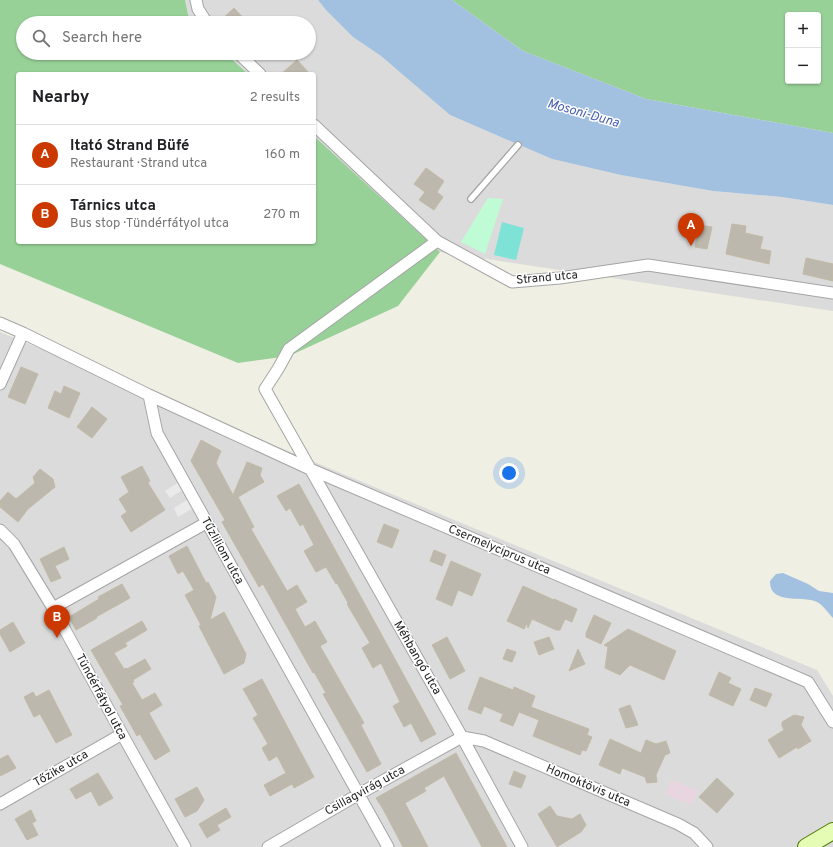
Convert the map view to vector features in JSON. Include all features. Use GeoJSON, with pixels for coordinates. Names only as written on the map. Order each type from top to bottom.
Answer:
{"type":"FeatureCollection","features":[{"type":"Feature","properties":{"kind":"street"},"geometry":{"type":"LineString","coordinates":[[196,0],[198,9],[202,16]]}},
{"type":"Feature","properties":{"kind":"street"},"geometry":{"type":"LineString","coordinates":[[245,60],[258,72]]}},
{"type":"Feature","properties":{"kind":"street","name":"Strand utca"},"geometry":{"type":"LineString","coordinates":[[316,127],[438,241],[512,282],[560,278],[648,265],[833,293]]}},
{"type":"Feature","properties":{"kind":"street","name":"Méhbangó utca"},"geometry":{"type":"LineString","coordinates":[[438,241],[289,349],[265,389],[462,737],[522,847]]}},
{"type":"Feature","properties":{"kind":"street"},"geometry":{"type":"LineString","coordinates":[[0,323],[149,395]]}},
{"type":"Feature","properties":{"kind":"street"},"geometry":{"type":"LineString","coordinates":[[0,384],[23,333]]}},
{"type":"Feature","properties":{"kind":"street","name":"Csermelyciprus utca"},"geometry":{"type":"LineString","coordinates":[[149,395],[310,470],[808,682],[833,722]]}},
{"type":"Feature","properties":{"kind":"street","name":"Tűzliliom utca"},"geometry":{"type":"LineString","coordinates":[[149,395],[157,434],[388,847]]}},
{"type":"Feature","properties":{"kind":"street"},"geometry":{"type":"LineString","coordinates":[[53,608],[206,523]]}},
{"type":"Feature","properties":{"kind":"street","name":"Tündérfátyol utca"},"geometry":{"type":"LineString","coordinates":[[0,530],[14,544],[53,608],[185,847]]}},
{"type":"Feature","properties":{"kind":"street","name":"Tőzike utca"},"geometry":{"type":"LineString","coordinates":[[0,804],[122,734]]}},
{"type":"Feature","properties":{"kind":"street","name":"Csillagvirág utca"},"geometry":{"type":"LineString","coordinates":[[268,847],[359,794],[462,737]]}},
{"type":"Feature","properties":{"kind":"street","name":"Homoktövis utca"},"geometry":{"type":"LineString","coordinates":[[462,737],[484,741],[678,824],[694,833],[707,847]]}},
{"type":"Feature","properties":{"kind":"street"},"geometry":{"type":"LineString","coordinates":[[806,847],[833,831]]}},
{"type":"Feature","properties":{"kind":"lane"},"geometry":{"type":"LineString","coordinates":[[471,199],[518,145]]}},
{"type":"Feature","properties":{"kind":"shaded area"},"geometry":{"type":"Polygon","coordinates":[[[185,0],[318,0],[353,37],[381,56],[450,115],[552,159],[621,175],[713,191],[782,197],[833,205],[833,311],[440,252],[316,138],[316,72],[246,72],[233,60],[316,60],[316,16],[188,16],[185,0]]]}},
{"type":"Feature","properties":{"kind":"shaded area"},"geometry":{"type":"Polygon","coordinates":[[[502,222],[524,228],[516,260],[494,255],[502,222]]]}},
{"type":"Feature","properties":{"kind":"shaded area"},"geometry":{"type":"Polygon","coordinates":[[[0,332],[817,670],[833,696],[833,847],[0,847],[0,332]]]}},
{"type":"Feature","properties":{"kind":"shaded area"},"geometry":{"type":"Polygon","coordinates":[[[182,480],[186,488],[170,498],[165,491],[182,480]]]}},
{"type":"Feature","properties":{"kind":"shaded area"},"geometry":{"type":"Polygon","coordinates":[[[192,497],[197,506],[178,517],[174,508],[192,497]]]}},
{"type":"Feature","properties":{"kind":"shaded area"},"geometry":{"type":"Polygon","coordinates":[[[671,780],[698,791],[692,805],[665,794],[671,780]]]}},
{"type":"Feature","properties":{"kind":"green space"},"geometry":{"type":"Polygon","coordinates":[[[0,0],[185,0],[188,16],[16,16],[16,60],[233,60],[246,72],[16,72],[16,244],[316,244],[316,138],[440,252],[398,306],[289,356],[238,363],[0,264],[0,0]]]}},
{"type":"Feature","properties":{"kind":"green space"},"geometry":{"type":"Polygon","coordinates":[[[452,0],[833,0],[833,133],[646,99],[523,51],[452,0]]]}},
{"type":"Feature","properties":{"kind":"green space"},"geometry":{"type":"Polygon","coordinates":[[[488,198],[503,199],[485,254],[461,242],[488,198]]]}},
{"type":"Feature","properties":{"kind":"water","name":"Mosoni-Duna"},"geometry":{"type":"Polygon","coordinates":[[[318,0],[452,0],[523,51],[646,99],[833,133],[833,205],[782,197],[713,191],[621,175],[552,159],[450,115],[381,56],[353,37],[318,0]]]}},
{"type":"Feature","properties":{"kind":"water"},"geometry":{"type":"Polygon","coordinates":[[[783,573],[808,584],[819,591],[833,593],[833,618],[817,602],[812,600],[782,597],[775,594],[771,589],[770,581],[776,574],[783,573]]]}},
{"type":"Feature","properties":{"kind":"building"},"geometry":{"type":"Polygon","coordinates":[[[234,8],[241,16],[225,16],[234,8]]]}},
{"type":"Feature","properties":{"kind":"building"},"geometry":{"type":"Polygon","coordinates":[[[297,60],[308,72],[283,72],[297,60]]]}},
{"type":"Feature","properties":{"kind":"building"},"geometry":{"type":"Polygon","coordinates":[[[426,168],[444,181],[437,192],[443,197],[434,210],[419,200],[425,192],[414,184],[426,168]]]}},
{"type":"Feature","properties":{"kind":"building"},"geometry":{"type":"Polygon","coordinates":[[[732,224],[746,226],[745,233],[763,237],[760,249],[771,251],[769,264],[726,254],[732,224]]]}},
{"type":"Feature","properties":{"kind":"building"},"geometry":{"type":"Polygon","coordinates":[[[699,225],[712,227],[707,249],[695,247],[699,225]]]}},
{"type":"Feature","properties":{"kind":"building"},"geometry":{"type":"Polygon","coordinates":[[[806,258],[833,264],[833,281],[803,274],[806,258]]]}},
{"type":"Feature","properties":{"kind":"building"},"geometry":{"type":"Polygon","coordinates":[[[21,367],[38,374],[25,404],[8,397],[21,367]]]}},
{"type":"Feature","properties":{"kind":"building"},"geometry":{"type":"Polygon","coordinates":[[[64,386],[80,393],[69,418],[48,408],[55,391],[61,394],[64,386]]]}},
{"type":"Feature","properties":{"kind":"building"},"geometry":{"type":"Polygon","coordinates":[[[92,407],[107,419],[92,438],[77,427],[92,407]]]}},
{"type":"Feature","properties":{"kind":"building"},"geometry":{"type":"Polygon","coordinates":[[[201,440],[221,451],[216,463],[233,495],[247,462],[262,468],[260,475],[264,482],[238,497],[254,527],[251,529],[287,591],[297,585],[307,602],[295,609],[305,627],[315,621],[327,642],[320,646],[364,723],[361,725],[381,764],[367,772],[323,694],[326,693],[314,672],[313,673],[263,584],[259,587],[222,522],[225,520],[191,461],[201,440]]]}},
{"type":"Feature","properties":{"kind":"building"},"geometry":{"type":"Polygon","coordinates":[[[142,466],[150,481],[148,483],[165,510],[131,532],[121,516],[127,512],[119,499],[129,492],[121,477],[142,466]]]}},
{"type":"Feature","properties":{"kind":"building"},"geometry":{"type":"Polygon","coordinates":[[[40,469],[53,479],[55,487],[28,509],[18,522],[0,507],[0,501],[8,492],[16,499],[35,483],[33,477],[40,469]]]}},
{"type":"Feature","properties":{"kind":"building"},"geometry":{"type":"Polygon","coordinates":[[[299,484],[436,734],[421,742],[411,723],[404,727],[393,706],[400,702],[381,663],[373,668],[362,648],[370,643],[347,604],[348,603],[337,583],[336,584],[326,567],[316,572],[304,551],[314,545],[303,524],[300,526],[290,508],[286,511],[277,496],[299,484]]]}},
{"type":"Feature","properties":{"kind":"building"},"geometry":{"type":"Polygon","coordinates":[[[384,524],[399,530],[392,548],[377,542],[384,524]]]}},
{"type":"Feature","properties":{"kind":"building"},"geometry":{"type":"Polygon","coordinates":[[[187,546],[206,583],[208,582],[216,597],[210,620],[224,612],[246,654],[244,663],[224,674],[185,595],[194,590],[183,571],[178,574],[169,556],[187,546]]]}},
{"type":"Feature","properties":{"kind":"building"},"geometry":{"type":"Polygon","coordinates":[[[64,547],[69,559],[55,566],[61,578],[51,582],[40,559],[64,547]]]}},
{"type":"Feature","properties":{"kind":"building"},"geometry":{"type":"Polygon","coordinates":[[[434,550],[446,555],[442,566],[430,561],[434,550]]]}},
{"type":"Feature","properties":{"kind":"building"},"geometry":{"type":"Polygon","coordinates":[[[451,561],[481,574],[472,596],[458,590],[452,606],[436,599],[451,561]]]}},
{"type":"Feature","properties":{"kind":"building"},"geometry":{"type":"Polygon","coordinates":[[[122,584],[130,598],[76,630],[69,617],[99,599],[98,597],[122,584]]]}},
{"type":"Feature","properties":{"kind":"building"},"geometry":{"type":"Polygon","coordinates":[[[523,586],[577,609],[572,622],[565,619],[560,630],[556,630],[532,619],[528,628],[527,623],[524,629],[507,621],[523,586]]]}},
{"type":"Feature","properties":{"kind":"building"},"geometry":{"type":"Polygon","coordinates":[[[594,615],[611,623],[601,644],[586,637],[586,633],[594,615]]]}},
{"type":"Feature","properties":{"kind":"building"},"geometry":{"type":"Polygon","coordinates":[[[142,621],[147,630],[125,643],[127,646],[114,653],[124,669],[127,669],[145,659],[151,669],[133,680],[134,682],[132,683],[142,700],[155,693],[162,705],[149,713],[170,751],[155,760],[140,734],[137,736],[120,706],[123,705],[91,650],[142,621]]]}},
{"type":"Feature","properties":{"kind":"building"},"geometry":{"type":"Polygon","coordinates":[[[13,622],[25,643],[10,652],[0,634],[0,630],[13,622]]]}},
{"type":"Feature","properties":{"kind":"building"},"geometry":{"type":"Polygon","coordinates":[[[628,629],[676,651],[664,680],[630,665],[620,675],[605,668],[608,647],[604,645],[628,629]]]}},
{"type":"Feature","properties":{"kind":"building"},"geometry":{"type":"Polygon","coordinates":[[[447,637],[465,671],[450,679],[432,645],[447,637]]]}},
{"type":"Feature","properties":{"kind":"building"},"geometry":{"type":"Polygon","coordinates":[[[549,637],[554,649],[539,655],[534,642],[549,637]]]}},
{"type":"Feature","properties":{"kind":"building"},"geometry":{"type":"Polygon","coordinates":[[[507,649],[516,652],[512,662],[503,659],[507,649]]]}},
{"type":"Feature","properties":{"kind":"building"},"geometry":{"type":"Polygon","coordinates":[[[578,649],[585,664],[569,671],[578,649]]]}},
{"type":"Feature","properties":{"kind":"building"},"geometry":{"type":"Polygon","coordinates":[[[719,672],[731,678],[728,683],[741,689],[733,706],[709,695],[719,672]]]}},
{"type":"Feature","properties":{"kind":"building"},"geometry":{"type":"Polygon","coordinates":[[[480,677],[513,690],[514,687],[535,696],[531,707],[589,729],[587,735],[592,737],[586,751],[582,750],[580,755],[533,736],[539,720],[519,712],[513,726],[500,721],[503,714],[484,706],[481,714],[468,709],[480,677]]]}},
{"type":"Feature","properties":{"kind":"building"},"geometry":{"type":"Polygon","coordinates":[[[262,679],[314,777],[294,788],[292,784],[270,796],[264,785],[286,773],[277,756],[269,761],[262,748],[268,744],[253,718],[258,715],[243,689],[262,679]]]}},
{"type":"Feature","properties":{"kind":"building"},"geometry":{"type":"Polygon","coordinates":[[[755,688],[772,694],[766,707],[750,700],[755,688]]]}},
{"type":"Feature","properties":{"kind":"building"},"geometry":{"type":"Polygon","coordinates":[[[49,690],[72,735],[56,743],[40,714],[34,717],[24,697],[33,692],[36,697],[49,690]]]}},
{"type":"Feature","properties":{"kind":"building"},"geometry":{"type":"Polygon","coordinates":[[[630,705],[638,725],[626,728],[619,709],[630,705]]]}},
{"type":"Feature","properties":{"kind":"building"},"geometry":{"type":"Polygon","coordinates":[[[794,715],[804,717],[801,725],[811,741],[798,749],[797,747],[779,758],[768,740],[784,730],[782,722],[794,715]]]}},
{"type":"Feature","properties":{"kind":"building"},"geometry":{"type":"Polygon","coordinates":[[[610,739],[641,753],[646,740],[656,744],[666,741],[670,753],[665,755],[656,775],[657,782],[647,783],[645,777],[622,768],[620,774],[599,765],[610,739]]]}},
{"type":"Feature","properties":{"kind":"building"},"geometry":{"type":"Polygon","coordinates":[[[456,753],[507,847],[482,847],[444,776],[424,788],[426,791],[405,803],[428,847],[403,847],[376,798],[456,753]]]}},
{"type":"Feature","properties":{"kind":"building"},"geometry":{"type":"Polygon","coordinates":[[[8,755],[16,768],[0,776],[0,759],[8,755]]]}},
{"type":"Feature","properties":{"kind":"building"},"geometry":{"type":"Polygon","coordinates":[[[514,771],[526,776],[521,788],[509,784],[514,771]]]}},
{"type":"Feature","properties":{"kind":"building"},"geometry":{"type":"Polygon","coordinates":[[[98,773],[113,798],[99,806],[91,791],[76,799],[70,789],[98,773]]]}},
{"type":"Feature","properties":{"kind":"building"},"geometry":{"type":"Polygon","coordinates":[[[717,778],[734,794],[717,813],[699,797],[717,778]]]}},
{"type":"Feature","properties":{"kind":"building"},"geometry":{"type":"Polygon","coordinates":[[[197,787],[204,800],[197,811],[185,817],[175,799],[197,787]]]}},
{"type":"Feature","properties":{"kind":"building"},"geometry":{"type":"Polygon","coordinates":[[[550,806],[557,816],[572,819],[580,814],[586,825],[581,832],[557,847],[538,814],[550,806]]]}},
{"type":"Feature","properties":{"kind":"building"},"geometry":{"type":"Polygon","coordinates":[[[226,808],[231,817],[217,825],[220,830],[207,838],[199,824],[226,808]]]}},
{"type":"Feature","properties":{"kind":"building"},"geometry":{"type":"Polygon","coordinates":[[[31,810],[36,821],[32,823],[38,835],[27,840],[15,819],[31,810]]]}},
{"type":"Feature","properties":{"kind":"place","name":"Itató Strand Büfé"},"geometry":{"type":"Point","coordinates":[691,246]}},
{"type":"Feature","properties":{"kind":"place","name":"Tárnics utca"},"geometry":{"type":"Point","coordinates":[57,638]}}]}
